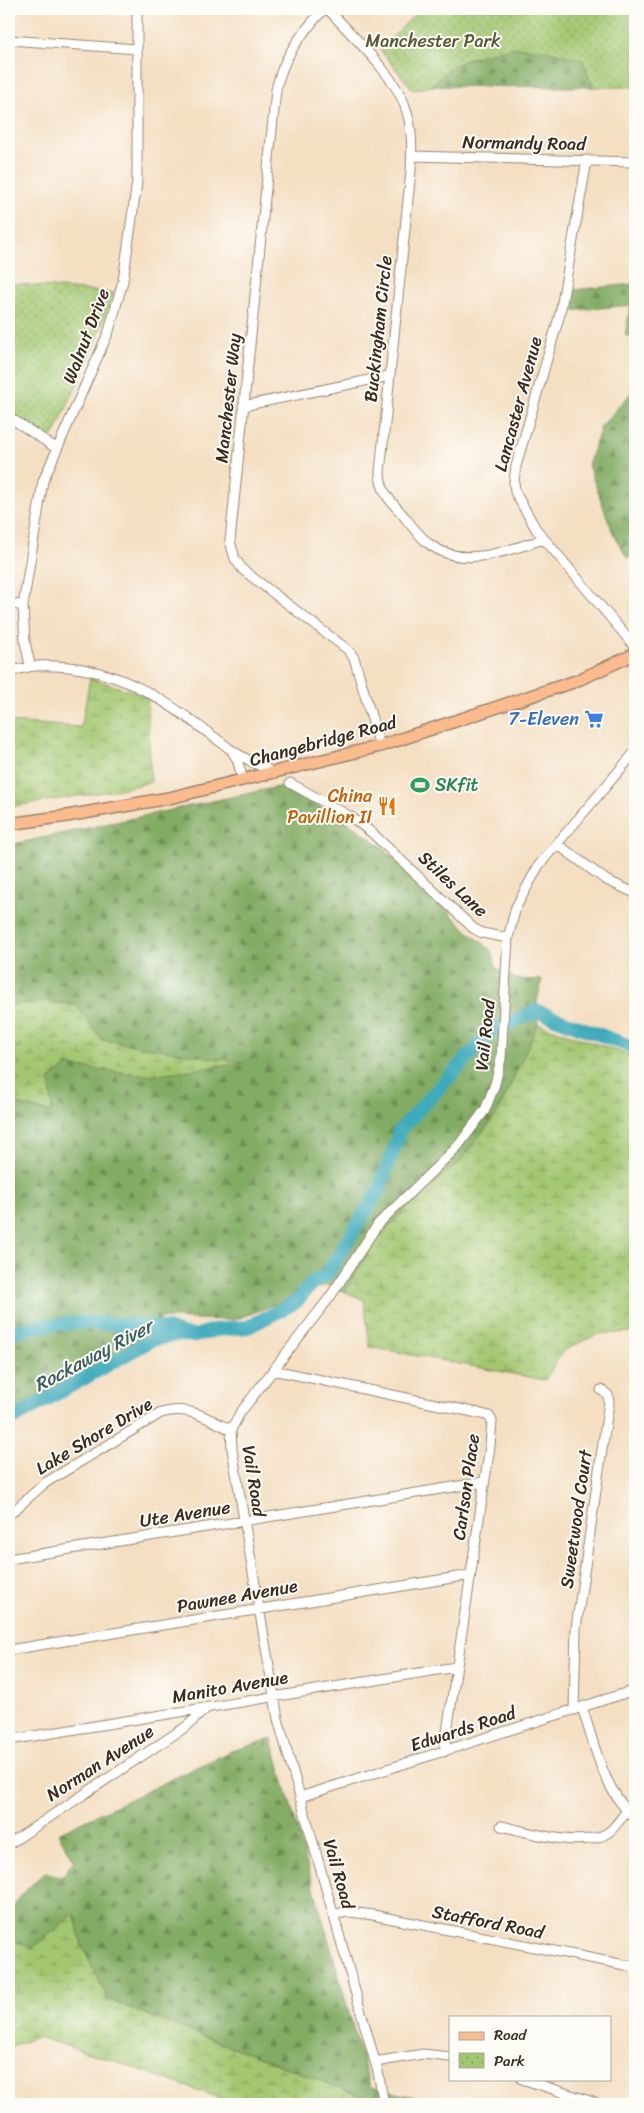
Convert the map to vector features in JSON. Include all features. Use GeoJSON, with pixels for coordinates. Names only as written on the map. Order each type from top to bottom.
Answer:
{"type":"FeatureCollection","features":[{"type":"Feature","properties":{"kind":"main road","name":"Changebridge Road"},"geometry":{"type":"LineString","coordinates":[[9,824],[142,803],[274,773],[380,746],[576,681],[635,654]]}},
{"type":"Feature","properties":{"kind":"street","name":"Walnut Drive"},"geometry":{"type":"LineString","coordinates":[[30,665],[25,642],[23,606],[43,481],[109,331],[124,281],[137,182],[136,9]]}},
{"type":"Feature","properties":{"kind":"street","name":"Manchester Way"},"geometry":{"type":"LineString","coordinates":[[324,9],[297,38],[279,75],[230,533],[232,552],[243,570],[348,650],[354,658],[380,746]]}},
{"type":"Feature","properties":{"kind":"street","name":"Buckingham Circle"},"geometry":{"type":"LineString","coordinates":[[328,9],[398,89],[409,118],[412,156],[389,376],[381,483],[387,496],[423,538],[440,550],[471,557],[498,553],[544,539]]}},
{"type":"Feature","properties":{"kind":"street"},"geometry":{"type":"LineString","coordinates":[[9,40],[137,49]]}},
{"type":"Feature","properties":{"kind":"street","name":"Normandy Road"},"geometry":{"type":"LineString","coordinates":[[412,156],[635,162]]}},
{"type":"Feature","properties":{"kind":"street","name":"Lancaster Avenue"},"geometry":{"type":"LineString","coordinates":[[587,160],[560,314],[514,475],[515,492],[544,539],[635,647]]}},
{"type":"Feature","properties":{"kind":"street"},"geometry":{"type":"LineString","coordinates":[[243,406],[389,376]]}},
{"type":"Feature","properties":{"kind":"street"},"geometry":{"type":"LineString","coordinates":[[9,417],[56,448]]}},
{"type":"Feature","properties":{"kind":"street"},"geometry":{"type":"LineString","coordinates":[[9,603],[23,606]]}},
{"type":"Feature","properties":{"kind":"street"},"geometry":{"type":"LineString","coordinates":[[9,673],[30,665],[89,670],[128,681],[170,705],[232,750],[274,773]]}},
{"type":"Feature","properties":{"kind":"street"},"geometry":{"type":"LineString","coordinates":[[232,750],[238,758],[243,780]]}},
{"type":"Feature","properties":{"kind":"street","name":"Stiles Lane"},"geometry":{"type":"LineString","coordinates":[[290,783],[351,817],[371,832],[473,928],[482,933],[508,938],[516,906],[529,880],[635,752]]}},
{"type":"Feature","properties":{"kind":"street"},"geometry":{"type":"LineString","coordinates":[[557,844],[606,880],[635,893]]}},
{"type":"Feature","properties":{"kind":"street","name":"Vail Road"},"geometry":{"type":"LineString","coordinates":[[384,2104],[375,2062],[278,1719],[244,1521],[231,1430],[240,1413],[330,1297],[378,1224],[458,1146],[485,1110],[495,1084],[502,1048],[508,938]]}},
{"type":"Feature","properties":{"kind":"street","name":"Carlson Place"},"geometry":{"type":"LineString","coordinates":[[273,1370],[489,1416],[492,1421],[490,1446],[444,1752]]}},
{"type":"Feature","properties":{"kind":"street","name":"Sweetwood Court"},"geometry":{"type":"LineString","coordinates":[[601,1390],[608,1394],[609,1402],[576,1628],[575,1658],[578,1709],[605,1779],[627,1811],[635,1819]]}},
{"type":"Feature","properties":{"kind":"street","name":"Lake Shore Drive"},"geometry":{"type":"LineString","coordinates":[[9,1515],[45,1483],[161,1413],[183,1409],[197,1412],[231,1430]]}},
{"type":"Feature","properties":{"kind":"street","name":"Ute Avenue"},"geometry":{"type":"LineString","coordinates":[[9,1559],[484,1482]]}},
{"type":"Feature","properties":{"kind":"street","name":"Pawnee Avenue"},"geometry":{"type":"LineString","coordinates":[[9,1650],[470,1575]]}},
{"type":"Feature","properties":{"kind":"street","name":"Manito Avenue"},"geometry":{"type":"LineString","coordinates":[[9,1740],[275,1697],[311,1689],[456,1668]]}},
{"type":"Feature","properties":{"kind":"street","name":"Edwards Road"},"geometry":{"type":"LineString","coordinates":[[300,1797],[635,1690]]}},
{"type":"Feature","properties":{"kind":"street","name":"Norman Avenue"},"geometry":{"type":"LineString","coordinates":[[9,1844],[187,1726],[208,1707]]}},
{"type":"Feature","properties":{"kind":"street"},"geometry":{"type":"LineString","coordinates":[[502,1826],[544,1835],[580,1840],[590,1839],[610,1831],[627,1811]]}},
{"type":"Feature","properties":{"kind":"street","name":"Stafford Road"},"geometry":{"type":"LineString","coordinates":[[334,1914],[350,1912],[373,1915],[635,1967]]}},
{"type":"Feature","properties":{"kind":"street"},"geometry":{"type":"LineString","coordinates":[[375,2062],[423,2054],[449,2057]]}},
{"type":"Feature","properties":{"kind":"street"},"geometry":{"type":"LineString","coordinates":[[525,2080],[599,2104]]}},
{"type":"Feature","properties":{"kind":"green space","name":"Manchester Park"},"geometry":{"type":"Polygon","coordinates":[[[420,9],[635,9],[635,87],[593,87],[583,60],[550,51],[514,47],[467,59],[453,66],[431,86],[413,90],[380,50],[420,9]]]}},
{"type":"Feature","properties":{"kind":"green space"},"geometry":{"type":"Polygon","coordinates":[[[515,47],[550,51],[583,60],[593,87],[431,86],[453,66],[467,59],[515,47]]]}},
{"type":"Feature","properties":{"kind":"green space"},"geometry":{"type":"Polygon","coordinates":[[[635,282],[635,338],[625,335],[631,305],[568,311],[572,290],[634,284],[635,282]]]}},
{"type":"Feature","properties":{"kind":"green space"},"geometry":{"type":"Polygon","coordinates":[[[9,283],[114,293],[91,354],[55,433],[51,437],[43,436],[9,412],[9,283]]]}},
{"type":"Feature","properties":{"kind":"green space"},"geometry":{"type":"Polygon","coordinates":[[[635,388],[635,556],[627,558],[613,533],[588,465],[601,427],[635,388]]]}},
{"type":"Feature","properties":{"kind":"green space"},"geometry":{"type":"Polygon","coordinates":[[[90,678],[147,696],[151,782],[116,790],[9,807],[9,722],[81,727],[90,678]]]}},
{"type":"Feature","properties":{"kind":"green space"},"geometry":{"type":"Polygon","coordinates":[[[282,786],[343,819],[384,848],[473,936],[489,949],[495,961],[495,967],[516,979],[542,980],[537,1002],[538,1024],[499,1111],[460,1162],[413,1201],[372,1245],[345,1292],[326,1285],[234,1320],[161,1318],[153,1334],[9,1415],[9,1102],[52,1113],[50,1079],[67,1066],[150,1075],[240,1063],[102,1040],[77,1006],[48,1001],[9,1006],[9,845],[282,786]]]}},
{"type":"Feature","properties":{"kind":"green space"},"geometry":{"type":"Polygon","coordinates":[[[48,1001],[77,1006],[102,1040],[243,1063],[150,1075],[67,1066],[50,1079],[52,1113],[9,1102],[9,1006],[48,1001]]]}},
{"type":"Feature","properties":{"kind":"green space"},"geometry":{"type":"Polygon","coordinates":[[[538,1024],[635,1057],[635,1332],[598,1334],[563,1351],[545,1380],[370,1347],[364,1300],[345,1292],[372,1245],[413,1201],[460,1162],[499,1111],[538,1024]]]}},
{"type":"Feature","properties":{"kind":"green space"},"geometry":{"type":"Polygon","coordinates":[[[272,1739],[370,2087],[445,2104],[381,2104],[108,2000],[82,1945],[74,1915],[33,1948],[9,1940],[11,1917],[22,1894],[45,1872],[62,1877],[74,1860],[58,1833],[231,1751],[272,1739]]]}},
{"type":"Feature","properties":{"kind":"green space"},"geometry":{"type":"Polygon","coordinates":[[[74,1914],[82,1945],[108,2000],[381,2104],[236,2104],[124,2064],[37,2037],[9,2047],[9,1940],[33,1948],[74,1914]]]}},
{"type":"Feature","properties":{"kind":"waterway","name":"Rockaway River"},"geometry":{"type":"LineString","coordinates":[[9,1421],[152,1340],[180,1334],[195,1336],[214,1330],[248,1327],[296,1302],[311,1284],[327,1274],[380,1188],[399,1131],[493,1030],[537,1011],[635,1048]]}},
{"type":"Feature","properties":{"kind":"waterway"},"geometry":{"type":"LineString","coordinates":[[9,1333],[29,1328],[68,1323],[108,1323],[168,1329],[178,1333]]}},
{"type":"Feature","properties":{"kind":"place","name":"7-Eleven"},"geometry":{"type":"Point","coordinates":[594,719]}},
{"type":"Feature","properties":{"kind":"place","name":"SKfit"},"geometry":{"type":"Point","coordinates":[420,785]}},
{"type":"Feature","properties":{"kind":"place","name":"China Pavillion II"},"geometry":{"type":"Point","coordinates":[387,806]}}]}
